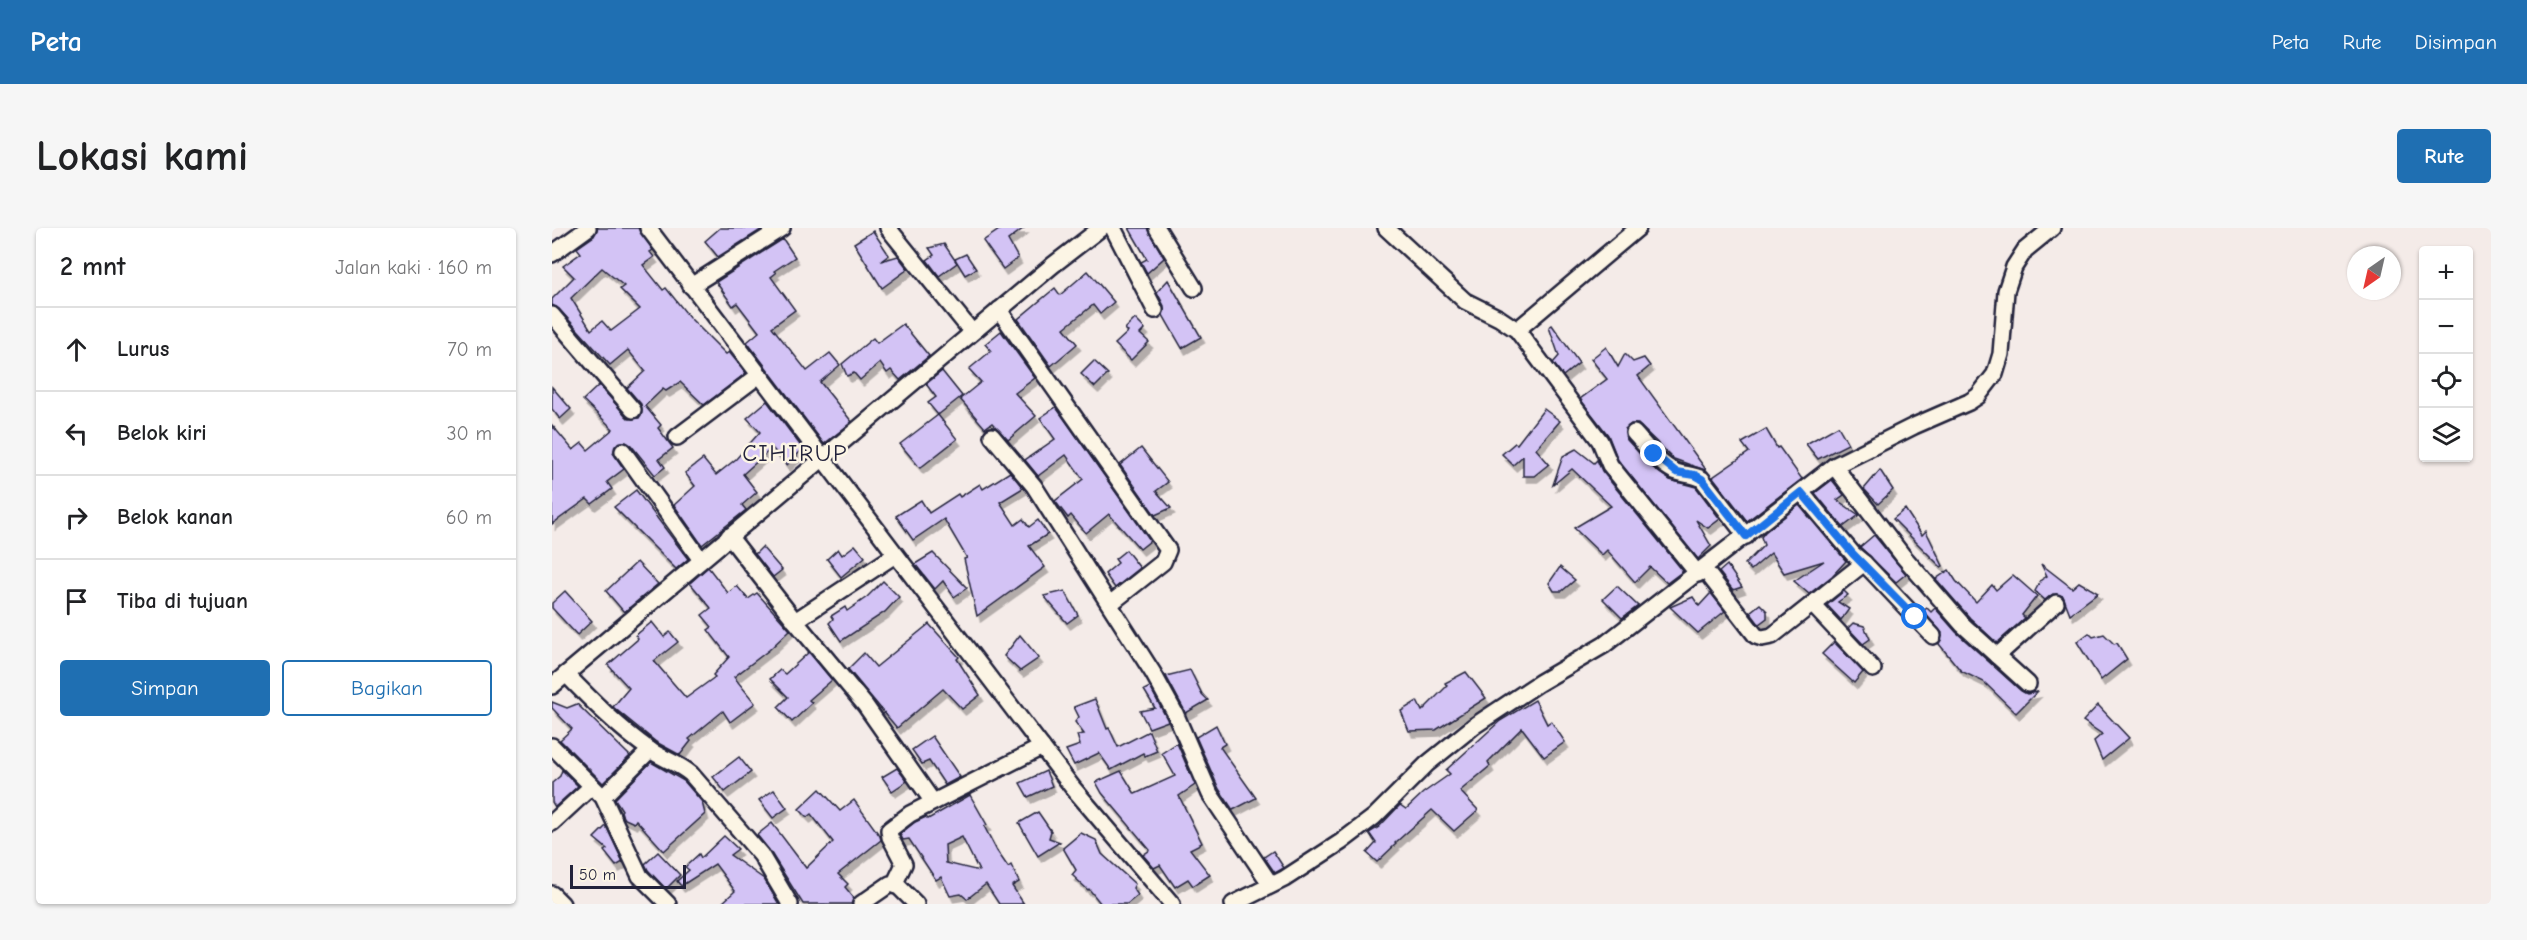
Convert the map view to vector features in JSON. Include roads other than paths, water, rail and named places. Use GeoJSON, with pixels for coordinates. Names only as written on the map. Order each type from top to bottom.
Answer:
{"type":"FeatureCollection","features":[{"type":"Feature","properties":{"kind":"street"},"geometry":{"type":"LineString","coordinates":[[552,254],[588,228]]}},
{"type":"Feature","properties":{"kind":"street"},"geometry":{"type":"LineString","coordinates":[[648,228],[758,376],[1073,788],[1172,904]]}},
{"type":"Feature","properties":{"kind":"street"},"geometry":{"type":"LineString","coordinates":[[691,286],[782,228]]}},
{"type":"Feature","properties":{"kind":"street"},"geometry":{"type":"LineString","coordinates":[[888,228],[972,333]]}},
{"type":"Feature","properties":{"kind":"street"},"geometry":{"type":"LineString","coordinates":[[552,686],[999,310],[1101,228]]}},
{"type":"Feature","properties":{"kind":"street"},"geometry":{"type":"LineString","coordinates":[[1113,228],[1155,310]]}},
{"type":"Feature","properties":{"kind":"street"},"geometry":{"type":"LineString","coordinates":[[1157,228],[1194,288]]}},
{"type":"Feature","properties":{"kind":"street"},"geometry":{"type":"LineString","coordinates":[[1386,228],[1465,301],[1518,330],[1600,441],[1610,465],[1756,636],[1762,638],[1772,636],[1864,564]]}},
{"type":"Feature","properties":{"kind":"street"},"geometry":{"type":"LineString","coordinates":[[1518,330],[1638,228]]}},
{"type":"Feature","properties":{"kind":"street"},"geometry":{"type":"LineString","coordinates":[[1233,904],[1271,885],[1349,836],[1374,817],[1427,764],[1474,726],[1604,645],[1834,466],[1914,426],[1969,402],[1986,387],[1995,374],[2001,354],[2006,291],[2014,267],[2025,250],[2052,228]]}},
{"type":"Feature","properties":{"kind":"street"},"geometry":{"type":"LineString","coordinates":[[999,310],[1168,550],[1163,562],[1110,604]]}},
{"type":"Feature","properties":{"kind":"street"},"geometry":{"type":"LineString","coordinates":[[552,315],[633,410]]}},
{"type":"Feature","properties":{"kind":"street"},"geometry":{"type":"LineString","coordinates":[[677,436],[758,376]]}},
{"type":"Feature","properties":{"kind":"street"},"geometry":{"type":"LineString","coordinates":[[1634,433],[1666,466],[1676,472],[1695,475],[1702,479],[1746,536]]}},
{"type":"Feature","properties":{"kind":"street"},"geometry":{"type":"LineString","coordinates":[[992,436],[1034,486],[1153,673],[1175,713],[1210,794],[1271,885]]}},
{"type":"Feature","properties":{"kind":"street"},"geometry":{"type":"LineString","coordinates":[[623,451],[701,560]]}},
{"type":"Feature","properties":{"kind":"street"},"geometry":{"type":"LineString","coordinates":[[1834,466],[1916,571],[1963,625],[2028,684]]}},
{"type":"Feature","properties":{"kind":"street"},"geometry":{"type":"LineString","coordinates":[[1801,492],[1853,554],[1933,636]]}},
{"type":"Feature","properties":{"kind":"street"},"geometry":{"type":"LineString","coordinates":[[729,536],[795,621],[866,705],[933,802]]}},
{"type":"Feature","properties":{"kind":"street"},"geometry":{"type":"LineString","coordinates":[[795,621],[895,555]]}},
{"type":"Feature","properties":{"kind":"street"},"geometry":{"type":"LineString","coordinates":[[1997,656],[2056,603]]}},
{"type":"Feature","properties":{"kind":"street"},"geometry":{"type":"LineString","coordinates":[[1812,604],[1873,669]]}},
{"type":"Feature","properties":{"kind":"street"},"geometry":{"type":"LineString","coordinates":[[566,674],[599,708],[650,750],[682,766],[707,791],[761,855],[790,904]]}},
{"type":"Feature","properties":{"kind":"street"},"geometry":{"type":"LineString","coordinates":[[552,746],[597,792],[640,876],[668,904]]}},
{"type":"Feature","properties":{"kind":"street"},"geometry":{"type":"LineString","coordinates":[[894,885],[904,864],[890,837],[890,830],[910,814],[1042,747]]}},
{"type":"Feature","properties":{"kind":"street"},"geometry":{"type":"LineString","coordinates":[[552,823],[597,792],[650,750]]}},
{"type":"Feature","properties":{"kind":"street"},"geometry":{"type":"LineString","coordinates":[[861,904],[887,885],[894,885],[916,904]]}},
{"type":"Feature","properties":{"kind":"street"},"geometry":{"type":"LineString","coordinates":[[552,894],[562,904]]}},
{"type":"Feature","properties":{"kind":"district","name":"CIHIRUP"},"geometry":{"type":"Point","coordinates":[795,453]}}]}
